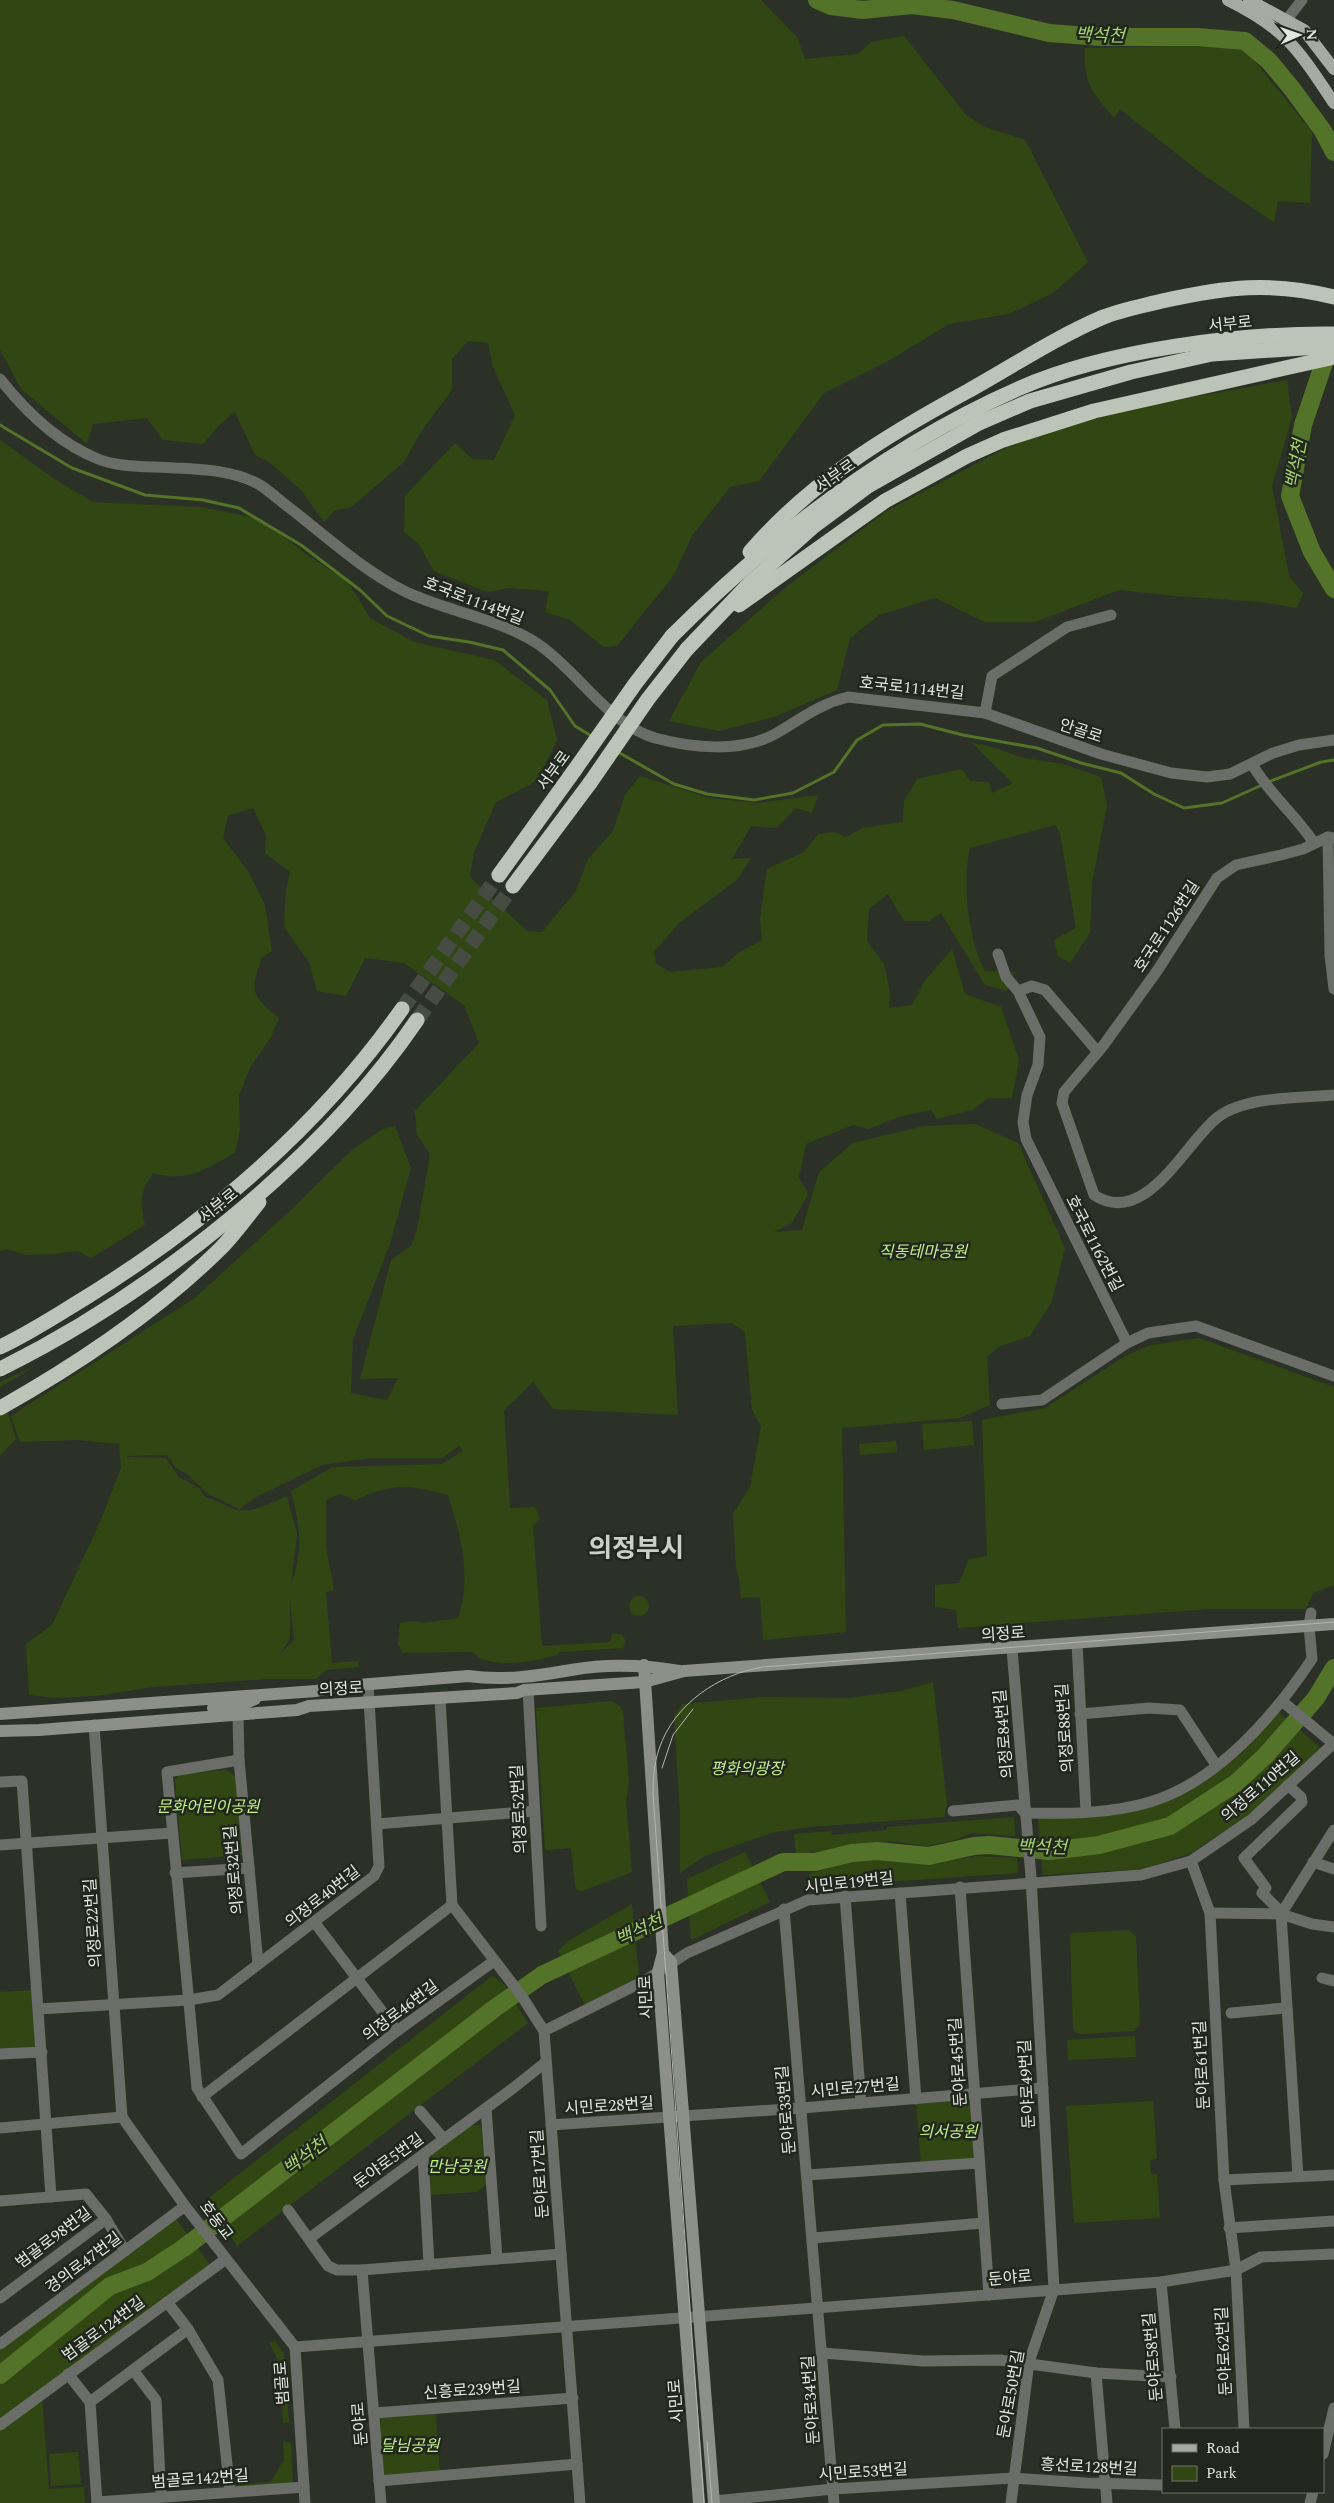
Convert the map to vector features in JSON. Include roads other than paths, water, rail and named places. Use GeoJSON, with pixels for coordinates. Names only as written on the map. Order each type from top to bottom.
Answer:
{"type":"FeatureCollection","features":[{"type":"Feature","properties":{"kind":"highway"},"geometry":{"type":"LineString","coordinates":[[715,593],[781,519],[831,474],[914,421],[1101,318],[1202,293],[1268,286],[1293,288],[1334,297]]}},
{"type":"Feature","properties":{"kind":"highway","name":"서부로"},"geometry":{"type":"LineString","coordinates":[[499,875],[635,684],[672,636],[715,593],[813,512],[874,469],[985,405],[1021,387],[1094,364],[1334,334]]}},
{"type":"Feature","properties":{"kind":"highway","name":"서부로"},"geometry":{"type":"LineString","coordinates":[[513,886],[590,783],[648,699],[688,649],[764,570],[814,526],[868,486],[979,423],[1030,401],[1211,348],[1334,346]]}},
{"type":"Feature","properties":{"kind":"highway"},"geometry":{"type":"LineString","coordinates":[[712,625],[885,501],[967,456],[1003,440],[1094,411],[1334,357]]}},
{"type":"Feature","properties":{"kind":"highway","name":"서부로"},"geometry":{"type":"LineString","coordinates":[[0,1347],[128,1271],[234,1189],[298,1131],[345,1082],[402,1009]]}},
{"type":"Feature","properties":{"kind":"highway","name":"서부로"},"geometry":{"type":"LineString","coordinates":[[0,1369],[69,1331],[186,1253],[248,1203],[294,1161],[358,1096],[417,1020]]}},
{"type":"Feature","properties":{"kind":"highway"},"geometry":{"type":"LineString","coordinates":[[0,1408],[83,1357],[179,1286],[222,1248],[294,1161]]}},
{"type":"Feature","properties":{"kind":"main road"},"geometry":{"type":"LineString","coordinates":[[1228,0],[1264,18],[1291,42],[1334,103]]}},
{"type":"Feature","properties":{"kind":"main road"},"geometry":{"type":"LineString","coordinates":[[1249,0],[1285,22],[1304,30],[1334,69]]}},
{"type":"Feature","properties":{"kind":"street"},"geometry":{"type":"LineString","coordinates":[[1285,22],[1302,0]]}},
{"type":"Feature","properties":{"kind":"street","name":"호국로1114번길"},"geometry":{"type":"LineString","coordinates":[[0,379],[40,423],[75,447],[98,459],[149,466],[205,469],[259,484],[375,572],[398,587],[434,602],[477,616],[536,643],[554,657],[606,708],[643,733],[656,738],[708,747],[745,744],[774,734],[827,702],[848,697],[985,713]]}},
{"type":"Feature","properties":{"kind":"street"},"geometry":{"type":"LineString","coordinates":[[985,713],[992,676],[1067,627],[1111,615]]}},
{"type":"Feature","properties":{"kind":"street","name":"안골로"},"geometry":{"type":"LineString","coordinates":[[985,713],[1063,742],[1171,773],[1206,777],[1230,774],[1273,753],[1299,745],[1334,740]]}},
{"type":"Feature","properties":{"kind":"street"},"geometry":{"type":"LineString","coordinates":[[1252,764],[1268,790],[1295,818],[1314,842]]}},
{"type":"Feature","properties":{"kind":"street"},"geometry":{"type":"LineString","coordinates":[[1331,838],[1330,955],[1334,989]]}},
{"type":"Feature","properties":{"kind":"street","name":"호국로1126번길"},"geometry":{"type":"LineString","coordinates":[[1331,838],[1314,842],[1303,849],[1236,865],[1217,878],[1157,971],[1098,1052],[1064,1092],[1062,1103],[1094,1195],[1105,1203],[1130,1200],[1143,1194],[1172,1171],[1218,1117],[1242,1104],[1334,1095]]}},
{"type":"Feature","properties":{"kind":"street","name":"호국로1162번길"},"geometry":{"type":"LineString","coordinates":[[998,954],[1006,977],[1018,991],[1040,1038],[1038,1065],[1026,1095],[1023,1122],[1026,1138],[1127,1343]]}},
{"type":"Feature","properties":{"kind":"street"},"geometry":{"type":"LineString","coordinates":[[1018,991],[1032,986],[1046,990],[1098,1052]]}},
{"type":"Feature","properties":{"kind":"street"},"geometry":{"type":"LineString","coordinates":[[1002,1404],[1042,1400],[1127,1343],[1148,1333],[1196,1326],[1334,1376]]}},
{"type":"Feature","properties":{"kind":"street"},"geometry":{"type":"LineString","coordinates":[[953,1811],[1018,1806],[1026,1814],[1113,1810],[1150,1802],[1180,1790],[1227,1758],[1282,1702],[1312,1659],[1310,1619]]}},
{"type":"Feature","properties":{"kind":"street","name":"의정로"},"geometry":{"type":"LineString","coordinates":[[0,1730],[94,1726],[297,1710],[309,1706],[517,1693],[528,1690],[644,1682],[684,1671],[1077,1644],[1310,1619],[1329,1624]]}},
{"type":"Feature","properties":{"kind":"street","name":"의정로88번길"},"geometry":{"type":"LineString","coordinates":[[1077,1644],[1086,1811]]}},
{"type":"Feature","properties":{"kind":"street","name":"의정로84번길"},"geometry":{"type":"LineString","coordinates":[[1012,1649],[1030,1881]]}},
{"type":"Feature","properties":{"kind":"street"},"geometry":{"type":"LineString","coordinates":[[644,1665],[658,1890],[667,1958]]}},
{"type":"Feature","properties":{"kind":"street","name":"의정로"},"geometry":{"type":"LineString","coordinates":[[0,1714],[316,1691],[334,1687],[468,1676],[490,1679],[555,1674],[572,1670],[644,1665],[684,1671]]}},
{"type":"Feature","properties":{"kind":"street","name":"의정로40번길"},"geometry":{"type":"LineString","coordinates":[[39,2009],[189,2000],[218,1995],[315,1923],[374,1876],[379,1866],[378,1824],[368,1684]]}},
{"type":"Feature","properties":{"kind":"street","name":"의정로52번길"},"geometry":{"type":"LineString","coordinates":[[528,1690],[541,1926]]}},
{"type":"Feature","properties":{"kind":"street"},"geometry":{"type":"LineString","coordinates":[[238,1714],[228,1710],[216,1711],[213,1708],[241,1705],[266,1694]]}},
{"type":"Feature","properties":{"kind":"street"},"geometry":{"type":"LineString","coordinates":[[440,1698],[452,1904],[542,2026],[658,1972]]}},
{"type":"Feature","properties":{"kind":"street"},"geometry":{"type":"LineString","coordinates":[[1282,1702],[1334,1744]]}},
{"type":"Feature","properties":{"kind":"street"},"geometry":{"type":"LineString","coordinates":[[94,1726],[78,1722],[60,1724],[58,1720],[77,1718],[100,1707]]}},
{"type":"Feature","properties":{"kind":"street"},"geometry":{"type":"LineString","coordinates":[[1080,1714],[1149,1708],[1180,1710],[1216,1766]]}},
{"type":"Feature","properties":{"kind":"street","name":"의정로32번길"},"geometry":{"type":"LineString","coordinates":[[238,1714],[239,1760],[258,1964]]}},
{"type":"Feature","properties":{"kind":"street","name":"의정로22번길"},"geometry":{"type":"LineString","coordinates":[[94,1726],[122,2117]]}},
{"type":"Feature","properties":{"kind":"street","name":"의정로110번길"},"geometry":{"type":"LineString","coordinates":[[1030,1881],[1141,1875],[1191,1861],[1252,1819],[1334,1744]]}},
{"type":"Feature","properties":{"kind":"street","name":"의정로46번길"},"geometry":{"type":"LineString","coordinates":[[239,1760],[167,1772],[196,2088],[241,2154],[397,2031],[497,1965]]}},
{"type":"Feature","properties":{"kind":"street"},"geometry":{"type":"LineString","coordinates":[[0,1782],[22,1781],[51,2197]]}},
{"type":"Feature","properties":{"kind":"street"},"geometry":{"type":"LineString","coordinates":[[1281,1913],[1262,1893],[1266,1888],[1244,1858],[1302,1802],[1301,1796],[1288,1785]]}},
{"type":"Feature","properties":{"kind":"street"},"geometry":{"type":"LineString","coordinates":[[378,1824],[534,1811]]}},
{"type":"Feature","properties":{"kind":"street"},"geometry":{"type":"LineString","coordinates":[[1298,2176],[1285,2008],[1281,1913],[1334,1830]]}},
{"type":"Feature","properties":{"kind":"street"},"geometry":{"type":"LineString","coordinates":[[0,1845],[172,1833]]}},
{"type":"Feature","properties":{"kind":"street","name":"둔야로61번길"},"geometry":{"type":"LineString","coordinates":[[1191,1861],[1210,1914],[1224,2180],[1236,2270]]}},
{"type":"Feature","properties":{"kind":"street"},"geometry":{"type":"LineString","coordinates":[[1313,1862],[1334,1869]]}},
{"type":"Feature","properties":{"kind":"street"},"geometry":{"type":"LineString","coordinates":[[175,1873],[249,1868]]}},
{"type":"Feature","properties":{"kind":"street","name":"시민로19번길"},"geometry":{"type":"LineString","coordinates":[[667,1958],[688,1953],[808,1900],[1030,1881]]}},
{"type":"Feature","properties":{"kind":"street","name":"둔야로49번길"},"geometry":{"type":"LineString","coordinates":[[1030,1881],[1054,2289]]}},
{"type":"Feature","properties":{"kind":"street","name":"둔야로45번길"},"geometry":{"type":"LineString","coordinates":[[960,1887],[988,2295]]}},
{"type":"Feature","properties":{"kind":"street"},"geometry":{"type":"LineString","coordinates":[[900,1893],[916,2099]]}},
{"type":"Feature","properties":{"kind":"street"},"geometry":{"type":"LineString","coordinates":[[845,1896],[861,2103]]}},
{"type":"Feature","properties":{"kind":"street"},"geometry":{"type":"LineString","coordinates":[[202,2096],[357,1980],[452,1904]]}},
{"type":"Feature","properties":{"kind":"street","name":"둔야로33번길"},"geometry":{"type":"LineString","coordinates":[[784,1909],[819,2308]]}},
{"type":"Feature","properties":{"kind":"street"},"geometry":{"type":"LineString","coordinates":[[1210,1914],[1281,1913],[1312,1924],[1334,1927]]}},
{"type":"Feature","properties":{"kind":"street"},"geometry":{"type":"LineString","coordinates":[[315,1923],[397,2031]]}},
{"type":"Feature","properties":{"kind":"street","name":"시민로"},"geometry":{"type":"LineString","coordinates":[[667,1958],[658,1972],[699,2503]]}},
{"type":"Feature","properties":{"kind":"street","name":"시민로"},"geometry":{"type":"LineString","coordinates":[[667,1958],[684,2116],[714,2502]]}},
{"type":"Feature","properties":{"kind":"street"},"geometry":{"type":"LineString","coordinates":[[1231,2013],[1285,2008]]}},
{"type":"Feature","properties":{"kind":"street","name":"둔야로17번길"},"geometry":{"type":"LineString","coordinates":[[542,2026],[567,2325]]}},
{"type":"Feature","properties":{"kind":"street"},"geometry":{"type":"LineString","coordinates":[[0,2054],[42,2052]]}},
{"type":"Feature","properties":{"kind":"street","name":"둔야로5번길"},"geometry":{"type":"LineString","coordinates":[[310,2238],[546,2062]]}},
{"type":"Feature","properties":{"kind":"street","name":"시민로27번길"},"geometry":{"type":"LineString","coordinates":[[669,2117],[1043,2088]]}},
{"type":"Feature","properties":{"kind":"street"},"geometry":{"type":"LineString","coordinates":[[486,2108],[496,2260]]}},
{"type":"Feature","properties":{"kind":"street"},"geometry":{"type":"LineString","coordinates":[[420,2111],[444,2139]]}},
{"type":"Feature","properties":{"kind":"street"},"geometry":{"type":"LineString","coordinates":[[0,2128],[122,2117]]}},
{"type":"Feature","properties":{"kind":"street","name":"호동교"},"geometry":{"type":"LineString","coordinates":[[122,2117],[224,2257]]}},
{"type":"Feature","properties":{"kind":"street","name":"시민로28번길"},"geometry":{"type":"LineString","coordinates":[[551,2125],[669,2117]]}},
{"type":"Feature","properties":{"kind":"street"},"geometry":{"type":"LineString","coordinates":[[423,2155],[429,2265]]}},
{"type":"Feature","properties":{"kind":"street"},"geometry":{"type":"LineString","coordinates":[[808,2175],[979,2163]]}},
{"type":"Feature","properties":{"kind":"street"},"geometry":{"type":"LineString","coordinates":[[1224,2180],[1334,2174]]}},
{"type":"Feature","properties":{"kind":"street","name":"범골로98번길"},"geometry":{"type":"LineString","coordinates":[[0,2201],[86,2194],[106,2220],[0,2298]]}},
{"type":"Feature","properties":{"kind":"street","name":"경의로47번길"},"geometry":{"type":"LineString","coordinates":[[0,2344],[185,2206]]}},
{"type":"Feature","properties":{"kind":"street"},"geometry":{"type":"LineString","coordinates":[[288,2210],[310,2238],[328,2266],[337,2270],[362,2270],[561,2254]]}},
{"type":"Feature","properties":{"kind":"street"},"geometry":{"type":"LineString","coordinates":[[106,2220],[125,2251]]}},
{"type":"Feature","properties":{"kind":"street"},"geometry":{"type":"LineString","coordinates":[[1229,2228],[1334,2221]]}},
{"type":"Feature","properties":{"kind":"street"},"geometry":{"type":"LineString","coordinates":[[813,2238],[984,2223]]}},
{"type":"Feature","properties":{"kind":"street","name":"둔야로"},"geometry":{"type":"LineString","coordinates":[[294,2347],[567,2325],[1161,2282],[1236,2270],[1261,2257],[1334,2254]]}},
{"type":"Feature","properties":{"kind":"street","name":"범골로124번길"},"geometry":{"type":"LineString","coordinates":[[0,2425],[224,2257]]}},
{"type":"Feature","properties":{"kind":"street","name":"범골로"},"geometry":{"type":"LineString","coordinates":[[224,2257],[294,2347],[305,2503]]}},
{"type":"Feature","properties":{"kind":"street"},"geometry":{"type":"LineString","coordinates":[[362,2270],[368,2342]]}},
{"type":"Feature","properties":{"kind":"street","name":"둔야로62번길"},"geometry":{"type":"LineString","coordinates":[[1236,2270],[1244,2428]]}},
{"type":"Feature","properties":{"kind":"street","name":"둔야로58번길"},"geometry":{"type":"LineString","coordinates":[[1161,2282],[1175,2428]]}},
{"type":"Feature","properties":{"kind":"street","name":"둔야로50번길"},"geometry":{"type":"LineString","coordinates":[[1011,2503],[1029,2362],[1054,2289]]}},
{"type":"Feature","properties":{"kind":"street"},"geometry":{"type":"LineString","coordinates":[[166,2302],[188,2329],[218,2380],[230,2492]]}},
{"type":"Feature","properties":{"kind":"street","name":"둔야로34번길"},"geometry":{"type":"LineString","coordinates":[[819,2308],[834,2503]]}},
{"type":"Feature","properties":{"kind":"street"},"geometry":{"type":"LineString","coordinates":[[567,2325],[580,2503]]}},
{"type":"Feature","properties":{"kind":"street"},"geometry":{"type":"LineString","coordinates":[[90,2402],[188,2329]]}},
{"type":"Feature","properties":{"kind":"street","name":"둔야로"},"geometry":{"type":"LineString","coordinates":[[368,2342],[381,2503]]}},
{"type":"Feature","properties":{"kind":"street"},"geometry":{"type":"LineString","coordinates":[[823,2353],[923,2361],[1029,2362],[1096,2373],[1171,2377]]}},
{"type":"Feature","properties":{"kind":"street"},"geometry":{"type":"LineString","coordinates":[[133,2370],[156,2400],[162,2497]]}},
{"type":"Feature","properties":{"kind":"street"},"geometry":{"type":"LineString","coordinates":[[1096,2373],[1107,2503]]}},
{"type":"Feature","properties":{"kind":"street"},"geometry":{"type":"LineString","coordinates":[[68,2374],[90,2402],[97,2502]]}},
{"type":"Feature","properties":{"kind":"street","name":"신흥로239번길"},"geometry":{"type":"LineString","coordinates":[[374,2413],[573,2398]]}},
{"type":"Feature","properties":{"kind":"street"},"geometry":{"type":"LineString","coordinates":[[1324,2450],[1334,2408]]}},
{"type":"Feature","properties":{"kind":"street"},"geometry":{"type":"LineString","coordinates":[[379,2481],[577,2464]]}},
{"type":"Feature","properties":{"kind":"street","name":"시민로53번길"},"geometry":{"type":"LineString","coordinates":[[714,2502],[833,2489],[1014,2478]]}},
{"type":"Feature","properties":{"kind":"street","name":"흥선로128번길"},"geometry":{"type":"LineString","coordinates":[[1014,2478],[1106,2484],[1162,2485]]}},
{"type":"Feature","properties":{"kind":"street","name":"범골로142번길"},"geometry":{"type":"LineString","coordinates":[[97,2502],[304,2487]]}},
{"type":"Feature","properties":{"kind":"waterway","name":"백석천"},"geometry":{"type":"LineString","coordinates":[[817,0],[831,6],[863,10],[912,5],[953,10],[1049,33],[1101,37],[1198,37],[1245,41],[1269,61],[1293,90],[1323,131],[1334,152]]}},
{"type":"Feature","properties":{"kind":"waterway","name":"백석천"},"geometry":{"type":"LineString","coordinates":[[1330,345],[1303,425],[1290,496],[1312,552],[1334,589]]}},
{"type":"Feature","properties":{"kind":"waterway"},"geometry":{"type":"LineString","coordinates":[[0,425],[72,468],[145,495],[203,500],[239,508],[301,545],[360,590],[387,616],[429,636],[469,642],[503,650],[550,690],[575,726],[593,737]]}},
{"type":"Feature","properties":{"kind":"waterway"},"geometry":{"type":"LineString","coordinates":[[618,752],[674,784],[707,794],[754,800],[793,793],[834,772],[857,740],[883,725],[920,724],[963,735],[1037,748],[1081,763],[1121,773],[1154,794],[1184,808],[1222,803],[1262,785]]}},
{"type":"Feature","properties":{"kind":"waterway"},"geometry":{"type":"LineString","coordinates":[[1268,782],[1321,762],[1334,760]]}},
{"type":"Feature","properties":{"kind":"waterway","name":"백석천"},"geometry":{"type":"LineString","coordinates":[[0,2375],[110,2286],[147,2272],[185,2247],[495,2008],[542,1975],[783,1862],[815,1862],[852,1853],[877,1851],[929,1856],[974,1846],[989,1845],[1049,1851],[1099,1845],[1170,1826],[1236,1783],[1265,1756],[1316,1698],[1334,1668]]}},
{"type":"Feature","properties":{"kind":"tunnel"},"geometry":{"type":"LineString","coordinates":[[402,1009],[499,875]]}},
{"type":"Feature","properties":{"kind":"tunnel"},"geometry":{"type":"LineString","coordinates":[[417,1020],[513,886]]}},
{"type":"Feature","properties":{"kind":"tram line"},"geometry":{"type":"LineString","coordinates":[[704,2503],[653,1794],[657,1755],[666,1733],[675,1718],[687,1705],[715,1684],[730,1676],[763,1667],[1334,1622]]}},
{"type":"Feature","properties":{"kind":"tram line"},"geometry":{"type":"LineString","coordinates":[[662,1768],[673,1735],[693,1709]]}},
{"type":"Feature","properties":{"kind":"tram line"},"geometry":{"type":"LineString","coordinates":[[707,2441],[712,2503]]}},
{"type":"Feature","properties":{"kind":"district","name":"의정부시"},"geometry":{"type":"Point","coordinates":[636,1548]}},
{"type":"Feature","properties":{"kind":"park label","name":"직동테마공원"},"geometry":{"type":"Point","coordinates":[923,1251]}},
{"type":"Feature","properties":{"kind":"park label","name":"평화의광장"},"geometry":{"type":"Point","coordinates":[747,1768]}},
{"type":"Feature","properties":{"kind":"park label","name":"문화어린이공원"},"geometry":{"type":"Point","coordinates":[208,1806]}},
{"type":"Feature","properties":{"kind":"park label","name":"의서공원"},"geometry":{"type":"Point","coordinates":[948,2131]}},
{"type":"Feature","properties":{"kind":"park label","name":"만남공원"},"geometry":{"type":"Point","coordinates":[457,2166]}},
{"type":"Feature","properties":{"kind":"park label","name":"달님공원"},"geometry":{"type":"Point","coordinates":[410,2445]}}]}
